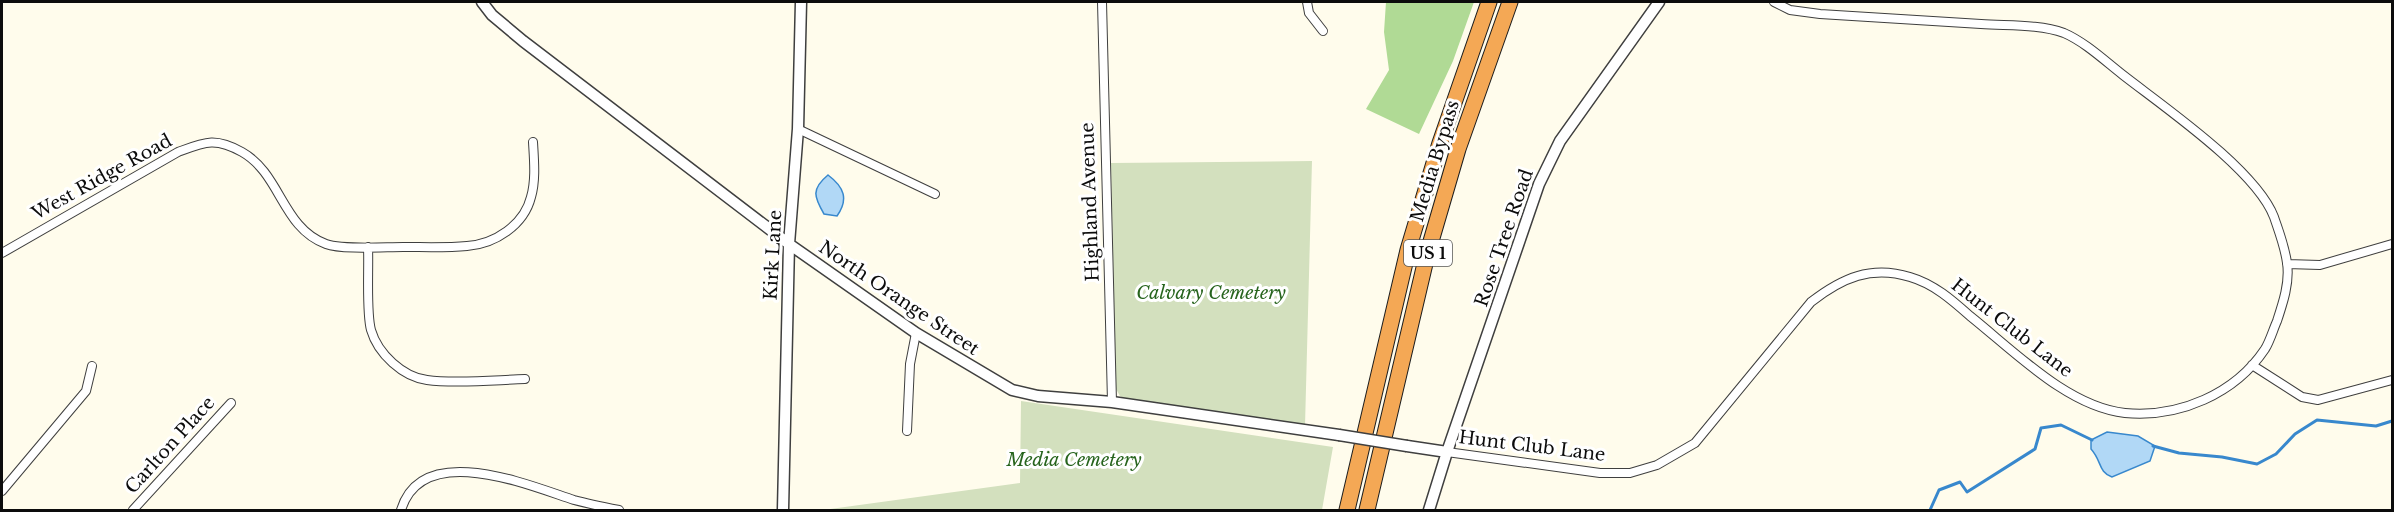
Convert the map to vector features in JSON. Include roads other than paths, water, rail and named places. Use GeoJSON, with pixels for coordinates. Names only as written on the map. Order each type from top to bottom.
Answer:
{"type":"FeatureCollection","features":[{"type":"Feature","properties":{"kind":"highway","name":"Media Bypass"},"geometry":{"type":"LineString","coordinates":[[1347,510],[1408,250],[1440,143],[1489,2]]}},
{"type":"Feature","properties":{"kind":"highway","name":"Media Bypass"},"geometry":{"type":"LineString","coordinates":[[1367,510],[1414,307],[1439,212],[1472,108],[1510,2]]}},
{"type":"Feature","properties":{"kind":"street","name":"North Orange Street"},"geometry":{"type":"LineString","coordinates":[[482,2],[492,15],[523,41],[789,244],[916,333],[1012,390],[1068,399],[1112,402],[1447,452]]}},
{"type":"Feature","properties":{"kind":"street","name":"Kirk Lane"},"geometry":{"type":"LineString","coordinates":[[783,510],[789,244],[798,129],[801,2]]}},
{"type":"Feature","properties":{"kind":"street","name":"Highland Avenue"},"geometry":{"type":"LineString","coordinates":[[1102,2],[1112,402]]}},
{"type":"Feature","properties":{"kind":"street"},"geometry":{"type":"LineString","coordinates":[[1306,2],[1309,13],[1323,31]]}},
{"type":"Feature","properties":{"kind":"street","name":"Rose Tree Road"},"geometry":{"type":"LineString","coordinates":[[1429,510],[1539,184],[1552,155],[1659,2]]}},
{"type":"Feature","properties":{"kind":"street","name":"Hunt Club Lane"},"geometry":{"type":"LineString","coordinates":[[1447,452],[1600,473],[1630,473],[1657,465],[1695,443],[1811,302],[1834,284],[1861,274],[1892,272],[1914,278],[1940,291],[2064,390],[2096,406],[2125,413],[2160,412],[2193,405],[2225,390],[2252,365],[2267,346],[2286,290],[2288,264],[2281,236],[2270,208],[2254,184],[2226,158],[2094,52],[2064,33],[2028,26],[1820,14],[1790,10],[1774,2]]}},
{"type":"Feature","properties":{"kind":"street"},"geometry":{"type":"LineString","coordinates":[[798,129],[935,194]]}},
{"type":"Feature","properties":{"kind":"street","name":"West Ridge Road"},"geometry":{"type":"LineString","coordinates":[[2,252],[178,152],[198,144],[224,141],[260,163],[292,217],[303,229],[327,245],[469,246],[491,240],[510,231],[523,216],[531,197],[534,165],[533,142]]}},
{"type":"Feature","properties":{"kind":"street"},"geometry":{"type":"LineString","coordinates":[[2288,264],[2320,265],[2392,244]]}},
{"type":"Feature","properties":{"kind":"street"},"geometry":{"type":"LineString","coordinates":[[368,247],[370,328],[376,342],[396,365],[407,373],[426,380],[525,379]]}},
{"type":"Feature","properties":{"kind":"street"},"geometry":{"type":"LineString","coordinates":[[907,431],[910,364],[916,333]]}},
{"type":"Feature","properties":{"kind":"street"},"geometry":{"type":"LineString","coordinates":[[2252,365],[2302,398],[2318,400],[2392,380]]}},
{"type":"Feature","properties":{"kind":"street"},"geometry":{"type":"LineString","coordinates":[[2,490],[86,391],[93,366]]}},
{"type":"Feature","properties":{"kind":"street","name":"Carlton Place"},"geometry":{"type":"LineString","coordinates":[[133,510],[231,403]]}},
{"type":"Feature","properties":{"kind":"street"},"geometry":{"type":"LineString","coordinates":[[401,510],[410,491],[425,480],[437,474],[454,472],[499,476],[578,506],[619,510]]}},
{"type":"Feature","properties":{"kind":"water"},"geometry":{"type":"Polygon","coordinates":[[[828,175],[838,184],[843,194],[843,204],[837,216],[824,214],[816,198],[819,185],[828,175]]]}},
{"type":"Feature","properties":{"kind":"water"},"geometry":{"type":"Polygon","coordinates":[[[2107,432],[2138,436],[2155,446],[2150,461],[2112,477],[2108,475],[2091,449],[2091,440],[2107,432]]]}},
{"type":"Feature","properties":{"kind":"waterway"},"geometry":{"type":"LineString","coordinates":[[2153,446],[2179,453],[2222,457],[2257,464],[2276,454],[2295,434],[2317,420],[2376,426],[2392,421]]}},
{"type":"Feature","properties":{"kind":"waterway"},"geometry":{"type":"LineString","coordinates":[[1930,510],[1939,490],[1960,482],[1967,492],[2035,449],[2041,428],[2061,425],[2092,440]]}},
{"type":"Feature","properties":{"kind":"park label","name":"Calvary Cemetery"},"geometry":{"type":"Point","coordinates":[1211,293]}},
{"type":"Feature","properties":{"kind":"park label","name":"Media Cemetery"},"geometry":{"type":"Point","coordinates":[1074,460]}}]}
